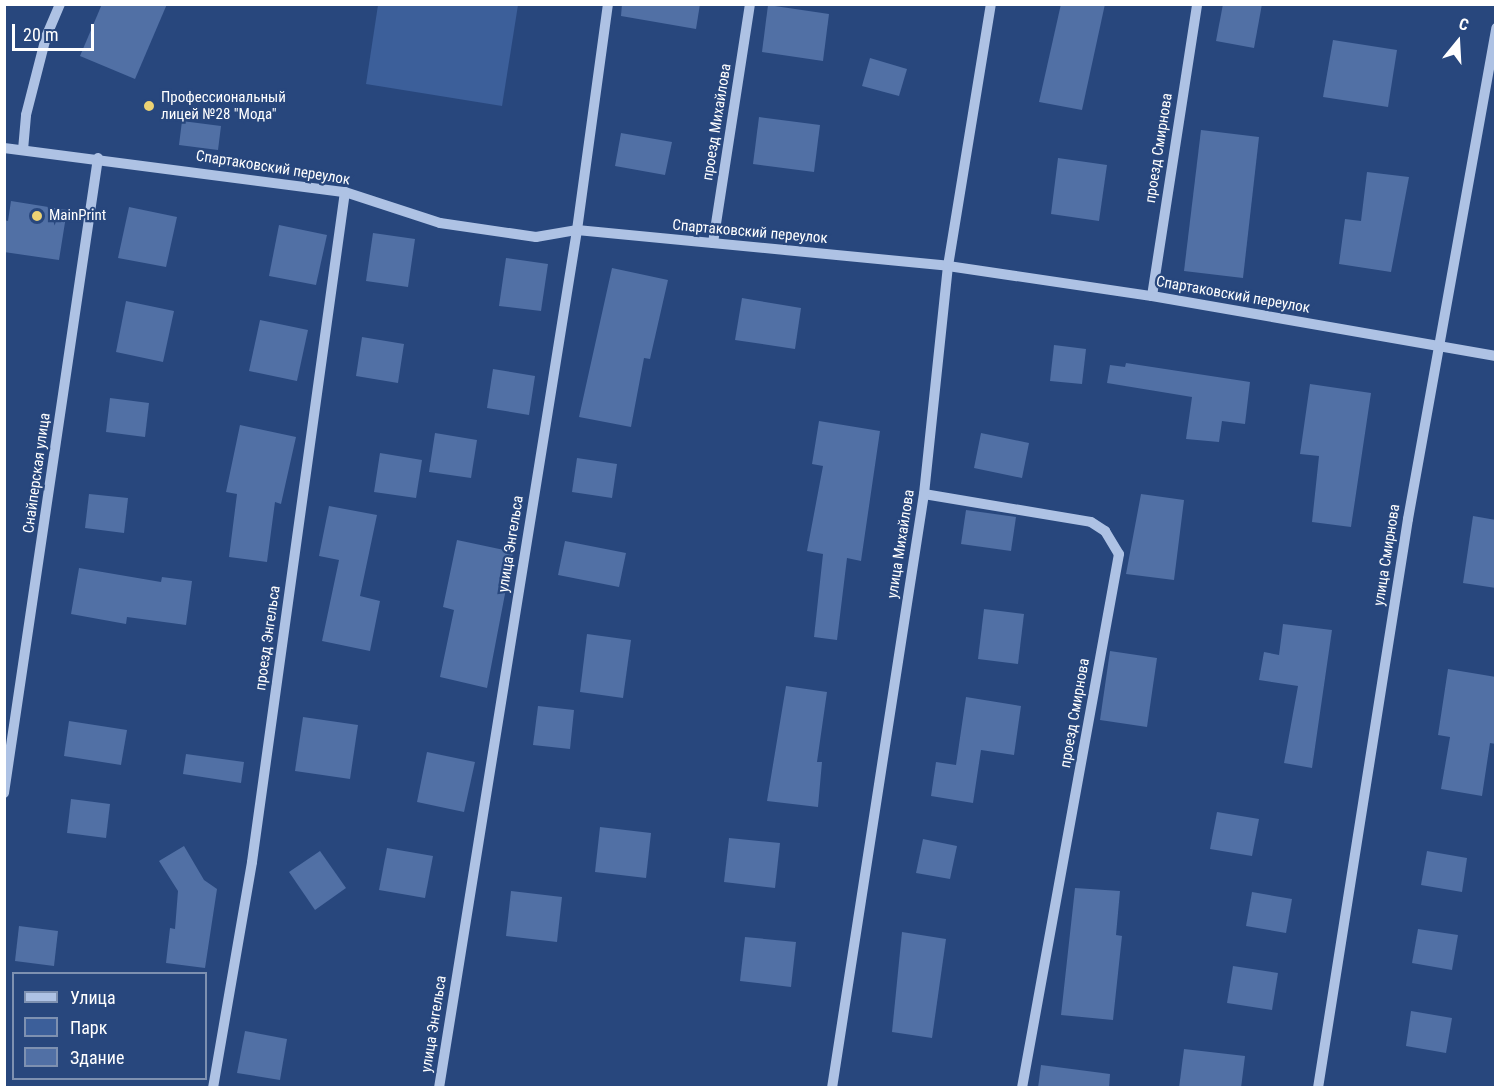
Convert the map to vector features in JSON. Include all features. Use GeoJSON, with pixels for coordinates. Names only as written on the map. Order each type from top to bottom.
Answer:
{"type":"FeatureCollection","features":[{"type":"Feature","properties":{"kind":"street"},"geometry":{"type":"LineString","coordinates":[[22,150],[26,115],[46,37],[60,4]]}},
{"type":"Feature","properties":{"kind":"street","name":"улица Энгельса"},"geometry":{"type":"LineString","coordinates":[[439,1088],[577,230],[608,4]]}},
{"type":"Feature","properties":{"kind":"street","name":"проезд Михайлова"},"geometry":{"type":"LineString","coordinates":[[713,243],[750,4]]}},
{"type":"Feature","properties":{"kind":"street","name":"улица Михайлова"},"geometry":{"type":"LineString","coordinates":[[832,1088],[924,494],[948,266],[991,4]]}},
{"type":"Feature","properties":{"kind":"street","name":"проезд Смирнова"},"geometry":{"type":"LineString","coordinates":[[1152,296],[1197,4]]}},
{"type":"Feature","properties":{"kind":"street","name":"улица Смирнова"},"geometry":{"type":"LineString","coordinates":[[1318,1088],[1438,346],[1496,28]]}},
{"type":"Feature","properties":{"kind":"street","name":"Спартаковский переулок"},"geometry":{"type":"LineString","coordinates":[[4,148],[98,158],[345,192],[440,223],[536,237],[577,230],[948,266],[1152,296],[1496,356]]}},
{"type":"Feature","properties":{"kind":"street","name":"Снайперская улица"},"geometry":{"type":"LineString","coordinates":[[4,793],[98,158]]}},
{"type":"Feature","properties":{"kind":"street","name":"проезд Энгельса"},"geometry":{"type":"LineString","coordinates":[[213,1088],[252,862],[345,192]]}},
{"type":"Feature","properties":{"kind":"street","name":"проезд Смирнова"},"geometry":{"type":"LineString","coordinates":[[924,494],[1091,522],[1106,531],[1119,554],[1022,1088]]}},
{"type":"Feature","properties":{"kind":"green space"},"geometry":{"type":"Polygon","coordinates":[[[378,5],[518,5],[502,106],[366,84],[378,5]]]}},
{"type":"Feature","properties":{"kind":"building"},"geometry":{"type":"Polygon","coordinates":[[[102,4],[167,4],[135,79],[80,56],[102,4]]]}},
{"type":"Feature","properties":{"kind":"building"},"geometry":{"type":"Polygon","coordinates":[[[622,4],[700,4],[696,29],[621,16],[622,4]]]}},
{"type":"Feature","properties":{"kind":"building"},"geometry":{"type":"Polygon","coordinates":[[[1061,4],[1105,4],[1082,110],[1039,102],[1061,4]]]}},
{"type":"Feature","properties":{"kind":"building"},"geometry":{"type":"Polygon","coordinates":[[[1223,4],[1262,4],[1254,48],[1216,41],[1223,4]]]}},
{"type":"Feature","properties":{"kind":"building"},"geometry":{"type":"Polygon","coordinates":[[[768,5],[829,14],[823,61],[762,52],[768,5]]]}},
{"type":"Feature","properties":{"kind":"building"},"geometry":{"type":"Polygon","coordinates":[[[1333,40],[1397,50],[1388,107],[1323,97],[1333,40]]]}},
{"type":"Feature","properties":{"kind":"building"},"geometry":{"type":"Polygon","coordinates":[[[870,58],[907,69],[899,96],[862,86],[870,58]]]}},
{"type":"Feature","properties":{"kind":"building"},"geometry":{"type":"Polygon","coordinates":[[[759,117],[820,125],[814,172],[753,164],[759,117]]]}},
{"type":"Feature","properties":{"kind":"building"},"geometry":{"type":"Polygon","coordinates":[[[182,121],[221,126],[218,150],[179,145],[182,121]]]}},
{"type":"Feature","properties":{"kind":"building"},"geometry":{"type":"Polygon","coordinates":[[[1201,130],[1259,137],[1243,278],[1184,271],[1201,130]]]}},
{"type":"Feature","properties":{"kind":"building"},"geometry":{"type":"Polygon","coordinates":[[[621,133],[672,142],[665,175],[615,166],[621,133]]]}},
{"type":"Feature","properties":{"kind":"building"},"geometry":{"type":"Polygon","coordinates":[[[1058,158],[1107,165],[1099,221],[1051,214],[1058,158]]]}},
{"type":"Feature","properties":{"kind":"building"},"geometry":{"type":"Polygon","coordinates":[[[1367,172],[1409,177],[1391,272],[1339,264],[1345,219],[1361,221],[1367,172]]]}},
{"type":"Feature","properties":{"kind":"building"},"geometry":{"type":"Polygon","coordinates":[[[11,201],[67,210],[59,260],[4,252],[4,220],[8,221],[11,201]]]}},
{"type":"Feature","properties":{"kind":"building"},"geometry":{"type":"Polygon","coordinates":[[[129,207],[177,217],[166,267],[118,258],[129,207]]]}},
{"type":"Feature","properties":{"kind":"building"},"geometry":{"type":"Polygon","coordinates":[[[279,225],[327,235],[316,285],[269,276],[279,225]]]}},
{"type":"Feature","properties":{"kind":"building"},"geometry":{"type":"Polygon","coordinates":[[[373,233],[415,239],[408,287],[366,281],[373,233]]]}},
{"type":"Feature","properties":{"kind":"building"},"geometry":{"type":"Polygon","coordinates":[[[506,258],[548,264],[541,311],[499,306],[506,258]]]}},
{"type":"Feature","properties":{"kind":"building"},"geometry":{"type":"Polygon","coordinates":[[[612,268],[668,280],[650,359],[644,358],[631,427],[579,417],[612,268]]]}},
{"type":"Feature","properties":{"kind":"building"},"geometry":{"type":"Polygon","coordinates":[[[742,298],[801,308],[795,349],[735,340],[742,298]]]}},
{"type":"Feature","properties":{"kind":"building"},"geometry":{"type":"Polygon","coordinates":[[[126,301],[174,311],[163,362],[116,352],[126,301]]]}},
{"type":"Feature","properties":{"kind":"building"},"geometry":{"type":"Polygon","coordinates":[[[260,320],[308,330],[297,381],[249,371],[260,320]]]}},
{"type":"Feature","properties":{"kind":"building"},"geometry":{"type":"Polygon","coordinates":[[[362,337],[404,344],[398,383],[356,376],[362,337]]]}},
{"type":"Feature","properties":{"kind":"building"},"geometry":{"type":"Polygon","coordinates":[[[1054,345],[1086,349],[1082,384],[1050,381],[1054,345]]]}},
{"type":"Feature","properties":{"kind":"building"},"geometry":{"type":"Polygon","coordinates":[[[1126,363],[1250,382],[1245,424],[1222,421],[1219,442],[1186,439],[1192,397],[1107,383],[1110,365],[1125,367],[1126,363]]]}},
{"type":"Feature","properties":{"kind":"building"},"geometry":{"type":"Polygon","coordinates":[[[493,369],[535,376],[529,415],[487,408],[493,369]]]}},
{"type":"Feature","properties":{"kind":"building"},"geometry":{"type":"Polygon","coordinates":[[[1310,384],[1371,393],[1351,527],[1312,522],[1319,456],[1300,454],[1310,384]]]}},
{"type":"Feature","properties":{"kind":"building"},"geometry":{"type":"Polygon","coordinates":[[[110,398],[149,403],[145,437],[106,432],[110,398]]]}},
{"type":"Feature","properties":{"kind":"building"},"geometry":{"type":"Polygon","coordinates":[[[819,421],[880,431],[861,561],[847,558],[837,640],[814,637],[823,554],[807,551],[823,466],[812,464],[819,421]]]}},
{"type":"Feature","properties":{"kind":"building"},"geometry":{"type":"Polygon","coordinates":[[[240,425],[296,437],[281,504],[275,502],[267,562],[229,557],[237,494],[226,492],[240,425]]]}},
{"type":"Feature","properties":{"kind":"building"},"geometry":{"type":"Polygon","coordinates":[[[435,433],[477,440],[471,478],[429,472],[435,433]]]}},
{"type":"Feature","properties":{"kind":"building"},"geometry":{"type":"Polygon","coordinates":[[[981,433],[1029,443],[1022,478],[974,468],[981,433]]]}},
{"type":"Feature","properties":{"kind":"building"},"geometry":{"type":"Polygon","coordinates":[[[380,453],[422,460],[416,498],[374,492],[380,453]]]}},
{"type":"Feature","properties":{"kind":"building"},"geometry":{"type":"Polygon","coordinates":[[[577,458],[617,464],[612,498],[572,492],[577,458]]]}},
{"type":"Feature","properties":{"kind":"building"},"geometry":{"type":"Polygon","coordinates":[[[89,494],[128,498],[124,533],[85,528],[89,494]]]}},
{"type":"Feature","properties":{"kind":"building"},"geometry":{"type":"Polygon","coordinates":[[[1141,494],[1184,500],[1174,580],[1126,574],[1141,494]]]}},
{"type":"Feature","properties":{"kind":"building"},"geometry":{"type":"Polygon","coordinates":[[[329,506],[377,515],[360,596],[380,601],[370,651],[322,641],[339,560],[319,556],[329,506]]]}},
{"type":"Feature","properties":{"kind":"building"},"geometry":{"type":"Polygon","coordinates":[[[966,510],[1016,517],[1011,551],[961,544],[966,510]]]}},
{"type":"Feature","properties":{"kind":"building"},"geometry":{"type":"Polygon","coordinates":[[[1473,516],[1496,520],[1496,588],[1463,583],[1473,516]]]}},
{"type":"Feature","properties":{"kind":"building"},"geometry":{"type":"Polygon","coordinates":[[[457,540],[513,552],[487,688],[440,677],[454,610],[443,607],[457,540]]]}},
{"type":"Feature","properties":{"kind":"building"},"geometry":{"type":"Polygon","coordinates":[[[565,541],[626,553],[619,587],[558,575],[565,541]]]}},
{"type":"Feature","properties":{"kind":"building"},"geometry":{"type":"Polygon","coordinates":[[[79,568],[161,582],[162,577],[192,581],[186,625],[127,617],[126,624],[71,614],[79,568]]]}},
{"type":"Feature","properties":{"kind":"building"},"geometry":{"type":"Polygon","coordinates":[[[984,609],[1024,614],[1018,664],[978,659],[984,609]]]}},
{"type":"Feature","properties":{"kind":"building"},"geometry":{"type":"Polygon","coordinates":[[[1283,624],[1332,630],[1312,768],[1284,763],[1298,686],[1259,680],[1264,652],[1279,655],[1283,624]]]}},
{"type":"Feature","properties":{"kind":"building"},"geometry":{"type":"Polygon","coordinates":[[[587,634],[631,640],[623,698],[580,692],[587,634]]]}},
{"type":"Feature","properties":{"kind":"building"},"geometry":{"type":"Polygon","coordinates":[[[1110,651],[1157,658],[1147,727],[1100,720],[1110,651]]]}},
{"type":"Feature","properties":{"kind":"building"},"geometry":{"type":"Polygon","coordinates":[[[1448,669],[1496,677],[1496,744],[1490,743],[1482,796],[1441,789],[1450,737],[1438,735],[1448,669]]]}},
{"type":"Feature","properties":{"kind":"building"},"geometry":{"type":"Polygon","coordinates":[[[786,686],[827,692],[817,762],[822,762],[818,807],[767,801],[786,686]]]}},
{"type":"Feature","properties":{"kind":"building"},"geometry":{"type":"Polygon","coordinates":[[[966,697],[1021,706],[1014,755],[981,750],[973,803],[931,796],[936,762],[956,765],[966,697]]]}},
{"type":"Feature","properties":{"kind":"building"},"geometry":{"type":"Polygon","coordinates":[[[538,706],[574,710],[570,749],[533,745],[538,706]]]}},
{"type":"Feature","properties":{"kind":"building"},"geometry":{"type":"Polygon","coordinates":[[[303,717],[358,725],[350,779],[295,771],[303,717]]]}},
{"type":"Feature","properties":{"kind":"building"},"geometry":{"type":"Polygon","coordinates":[[[69,721],[127,730],[121,765],[64,756],[69,721]]]}},
{"type":"Feature","properties":{"kind":"building"},"geometry":{"type":"Polygon","coordinates":[[[427,752],[475,762],[464,812],[417,802],[427,752]]]}},
{"type":"Feature","properties":{"kind":"building"},"geometry":{"type":"Polygon","coordinates":[[[186,754],[244,762],[241,783],[183,774],[186,754]]]}},
{"type":"Feature","properties":{"kind":"building"},"geometry":{"type":"Polygon","coordinates":[[[71,799],[110,804],[106,838],[67,833],[71,799]]]}},
{"type":"Feature","properties":{"kind":"building"},"geometry":{"type":"Polygon","coordinates":[[[1217,812],[1259,819],[1252,856],[1210,849],[1217,812]]]}},
{"type":"Feature","properties":{"kind":"building"},"geometry":{"type":"Polygon","coordinates":[[[600,827],[651,833],[646,878],[595,872],[600,827]]]}},
{"type":"Feature","properties":{"kind":"building"},"geometry":{"type":"Polygon","coordinates":[[[729,838],[780,843],[775,888],[724,882],[729,838]]]}},
{"type":"Feature","properties":{"kind":"building"},"geometry":{"type":"Polygon","coordinates":[[[923,839],[957,846],[950,879],[916,873],[923,839]]]}},
{"type":"Feature","properties":{"kind":"building"},"geometry":{"type":"Polygon","coordinates":[[[184,846],[204,880],[217,889],[205,968],[166,963],[170,928],[175,929],[178,891],[159,861],[184,846]]]}},
{"type":"Feature","properties":{"kind":"building"},"geometry":{"type":"Polygon","coordinates":[[[387,848],[433,856],[425,898],[379,890],[387,848]]]}},
{"type":"Feature","properties":{"kind":"building"},"geometry":{"type":"Polygon","coordinates":[[[320,851],[346,888],[315,910],[289,872],[320,851]]]}},
{"type":"Feature","properties":{"kind":"building"},"geometry":{"type":"Polygon","coordinates":[[[1427,851],[1467,858],[1462,892],[1421,885],[1427,851]]]}},
{"type":"Feature","properties":{"kind":"building"},"geometry":{"type":"Polygon","coordinates":[[[1075,888],[1120,891],[1116,935],[1122,936],[1113,1020],[1061,1015],[1075,888]]]}},
{"type":"Feature","properties":{"kind":"building"},"geometry":{"type":"Polygon","coordinates":[[[511,891],[562,897],[557,942],[506,936],[511,891]]]}},
{"type":"Feature","properties":{"kind":"building"},"geometry":{"type":"Polygon","coordinates":[[[1252,892],[1292,899],[1286,933],[1246,926],[1252,892]]]}},
{"type":"Feature","properties":{"kind":"building"},"geometry":{"type":"Polygon","coordinates":[[[19,926],[58,931],[54,966],[15,961],[19,926]]]}},
{"type":"Feature","properties":{"kind":"building"},"geometry":{"type":"Polygon","coordinates":[[[1418,929],[1458,935],[1452,970],[1412,963],[1418,929]]]}},
{"type":"Feature","properties":{"kind":"building"},"geometry":{"type":"Polygon","coordinates":[[[902,932],[946,939],[932,1038],[892,1032],[902,932]]]}},
{"type":"Feature","properties":{"kind":"building"},"geometry":{"type":"Polygon","coordinates":[[[745,937],[796,942],[791,987],[740,981],[745,937]]]}},
{"type":"Feature","properties":{"kind":"building"},"geometry":{"type":"Polygon","coordinates":[[[1233,966],[1278,973],[1272,1010],[1227,1003],[1233,966]]]}},
{"type":"Feature","properties":{"kind":"building"},"geometry":{"type":"Polygon","coordinates":[[[1411,1011],[1452,1018],[1446,1053],[1406,1046],[1411,1011]]]}},
{"type":"Feature","properties":{"kind":"building"},"geometry":{"type":"Polygon","coordinates":[[[245,1031],[287,1039],[280,1080],[237,1073],[245,1031]]]}},
{"type":"Feature","properties":{"kind":"building"},"geometry":{"type":"Polygon","coordinates":[[[1184,1049],[1245,1056],[1241,1088],[1179,1088],[1184,1049]]]}},
{"type":"Feature","properties":{"kind":"building"},"geometry":{"type":"Polygon","coordinates":[[[1041,1065],[1110,1074],[1109,1088],[1038,1088],[1041,1065]]]}},
{"type":"Feature","properties":{"kind":"place","name":"Профессиональный лицей №28 \"Мода\""},"geometry":{"type":"Point","coordinates":[149,106]}},
{"type":"Feature","properties":{"kind":"place","name":"MainPrint"},"geometry":{"type":"Point","coordinates":[37,216]}}]}
